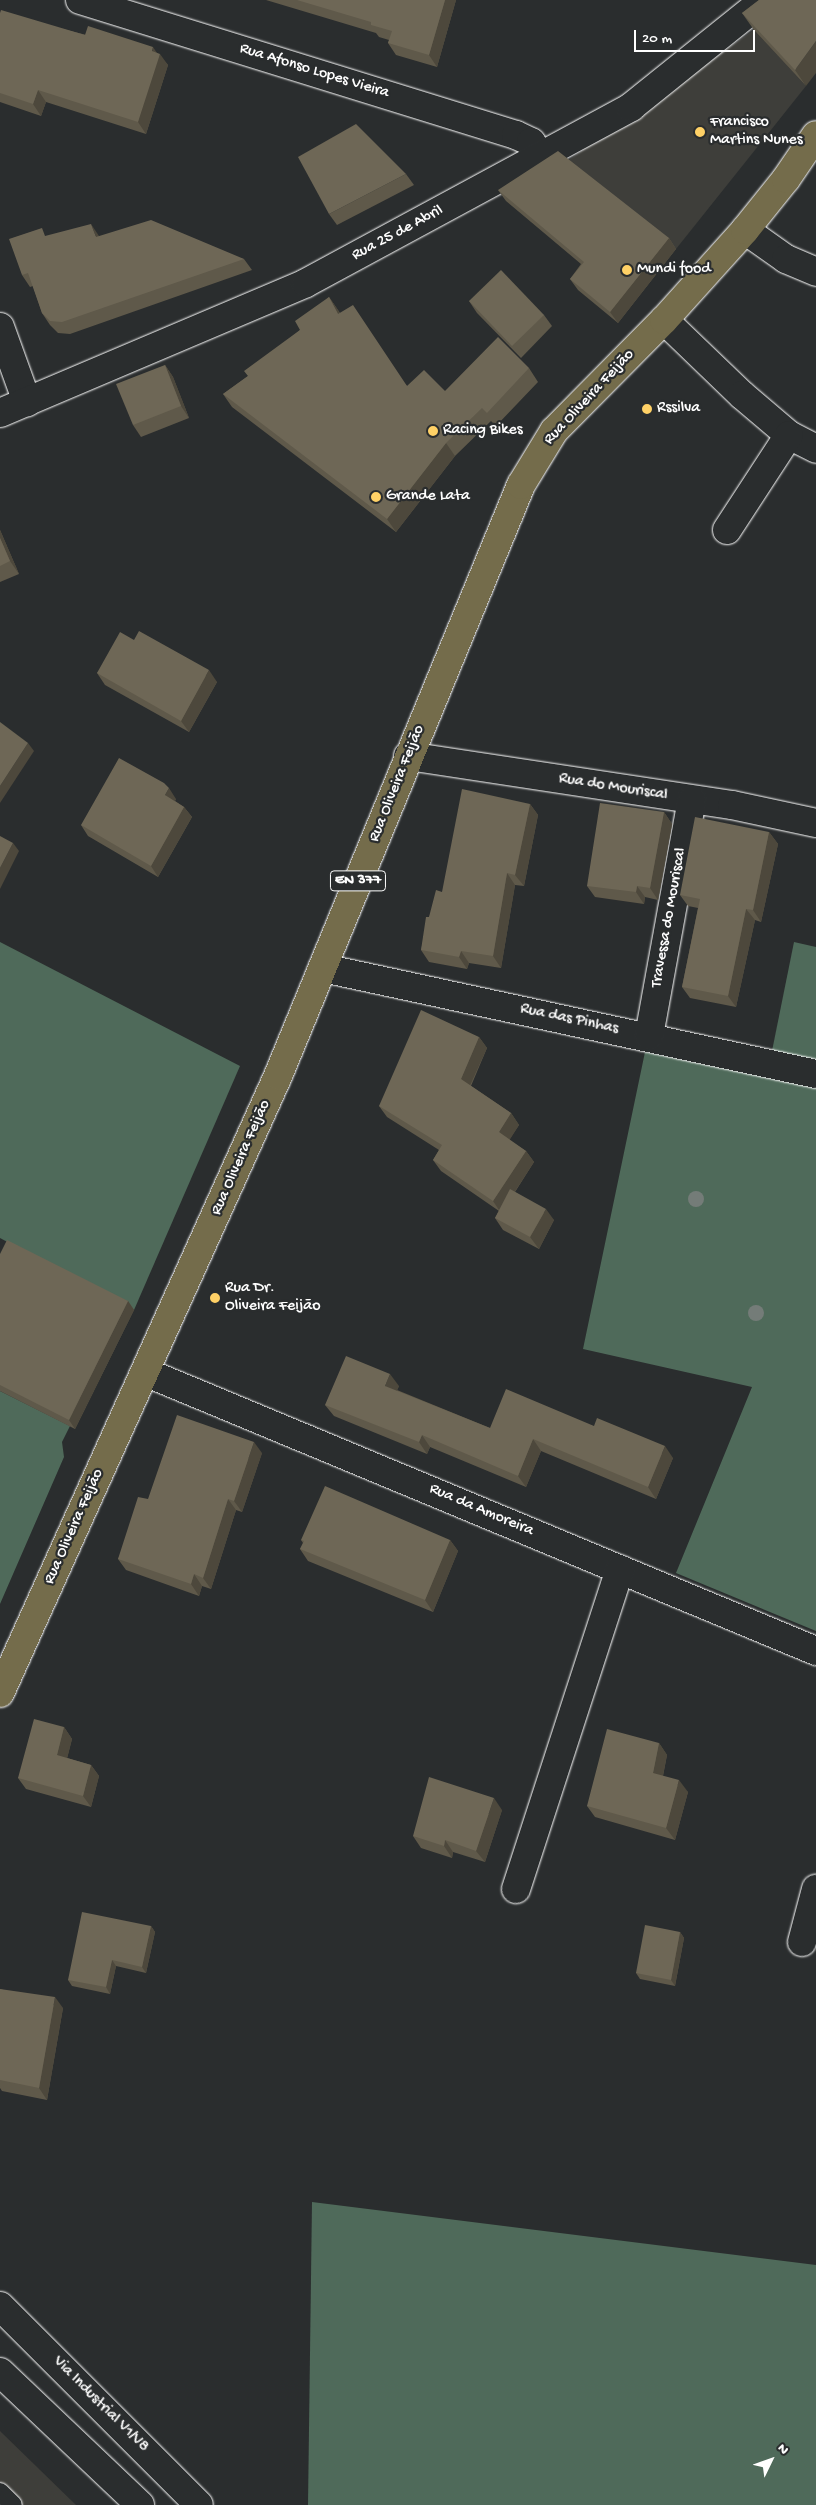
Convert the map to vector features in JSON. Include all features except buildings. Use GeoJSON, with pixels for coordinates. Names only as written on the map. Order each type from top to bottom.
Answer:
{"type":"FeatureCollection","features":[{"type":"Feature","properties":{"kind":"main road","name":"Rua Oliveira Feijão"},"geometry":{"type":"LineString","coordinates":[[0,1693],[213,1224],[323,968],[520,485],[554,431],[664,320],[745,230],[786,179],[816,135]]}},
{"type":"Feature","properties":{"kind":"street","name":"Rua Afonso Lopes Vieira"},"geometry":{"type":"LineString","coordinates":[[80,0],[516,135],[531,142],[542,156]]}},
{"type":"Feature","properties":{"kind":"street","name":"Rua 25 de Abril"},"geometry":{"type":"LineString","coordinates":[[0,413],[306,283],[542,156],[631,107],[764,0]]}},
{"type":"Feature","properties":{"kind":"street"},"geometry":{"type":"LineString","coordinates":[[745,230],[786,260],[816,272]]}},
{"type":"Feature","properties":{"kind":"street"},"geometry":{"type":"LineString","coordinates":[[664,320],[742,395],[789,435],[816,449]]}},
{"type":"Feature","properties":{"kind":"street"},"geometry":{"type":"LineString","coordinates":[[0,328],[27,402]]}},
{"type":"Feature","properties":{"kind":"street"},"geometry":{"type":"LineString","coordinates":[[727,530],[789,435]]}},
{"type":"Feature","properties":{"kind":"street","name":"Rua do Mouriscal"},"geometry":{"type":"LineString","coordinates":[[408,756],[692,800],[816,822]]}},
{"type":"Feature","properties":{"kind":"street","name":"Travessa do Mouriscal"},"geometry":{"type":"LineString","coordinates":[[649,1036],[692,800]]}},
{"type":"Feature","properties":{"kind":"street","name":"Rua das Pinhas"},"geometry":{"type":"LineString","coordinates":[[323,968],[649,1036],[816,1074]]}},
{"type":"Feature","properties":{"kind":"street","name":"Rua da Amoreira"},"geometry":{"type":"LineString","coordinates":[[145,1372],[816,1651]]}},
{"type":"Feature","properties":{"kind":"street"},"geometry":{"type":"LineString","coordinates":[[516,1889],[620,1569]]}},
{"type":"Feature","properties":{"kind":"street"},"geometry":{"type":"LineString","coordinates":[[802,1942],[816,1890]]}},
{"type":"Feature","properties":{"kind":"street","name":"Via Industrial V1/V8"},"geometry":{"type":"LineString","coordinates":[[0,2306],[200,2505]]}},
{"type":"Feature","properties":{"kind":"street"},"geometry":{"type":"LineString","coordinates":[[0,2372],[140,2505]]}},
{"type":"Feature","properties":{"kind":"lane"},"geometry":{"type":"LineString","coordinates":[[0,2492],[13,2505]]}},
{"type":"Feature","properties":{"kind":"shaded area"},"geometry":{"type":"Polygon","coordinates":[[[754,30],[806,86],[676,249],[566,162],[754,30]]]}},
{"type":"Feature","properties":{"kind":"shaded area"},"geometry":{"type":"Polygon","coordinates":[[[0,2431],[76,2505],[0,2505],[0,2431]]]}},
{"type":"Feature","properties":{"kind":"green space"},"geometry":{"type":"Polygon","coordinates":[[[0,942],[240,1066],[134,1310],[0,1238],[0,942]]]}},
{"type":"Feature","properties":{"kind":"green space"},"geometry":{"type":"Polygon","coordinates":[[[794,942],[816,947],[816,1061],[772,1051],[794,942]]]}},
{"type":"Feature","properties":{"kind":"green space"},"geometry":{"type":"Polygon","coordinates":[[[645,1052],[816,1088],[816,1631],[676,1573],[752,1387],[583,1349],[645,1052]]]}},
{"type":"Feature","properties":{"kind":"green space"},"geometry":{"type":"Polygon","coordinates":[[[0,1391],[70,1426],[62,1442],[64,1457],[0,1604],[0,1391]]]}},
{"type":"Feature","properties":{"kind":"green space"},"geometry":{"type":"Polygon","coordinates":[[[312,2202],[816,2265],[816,2505],[308,2505],[312,2202]]]}},
{"type":"Feature","properties":{"kind":"place","name":"Francisco Martins Nunes"},"geometry":{"type":"Point","coordinates":[700,132]}},
{"type":"Feature","properties":{"kind":"place","name":"Mundi food"},"geometry":{"type":"Point","coordinates":[627,270]}},
{"type":"Feature","properties":{"kind":"place","name":"Rssilva"},"geometry":{"type":"Point","coordinates":[647,409]}},
{"type":"Feature","properties":{"kind":"place","name":"Racing Bikes"},"geometry":{"type":"Point","coordinates":[433,431]}},
{"type":"Feature","properties":{"kind":"place","name":"Grande Lata"},"geometry":{"type":"Point","coordinates":[376,497]}},
{"type":"Feature","properties":{"kind":"place","name":"Rua Dr. Oliveira Feijão"},"geometry":{"type":"Point","coordinates":[215,1298]}}]}
